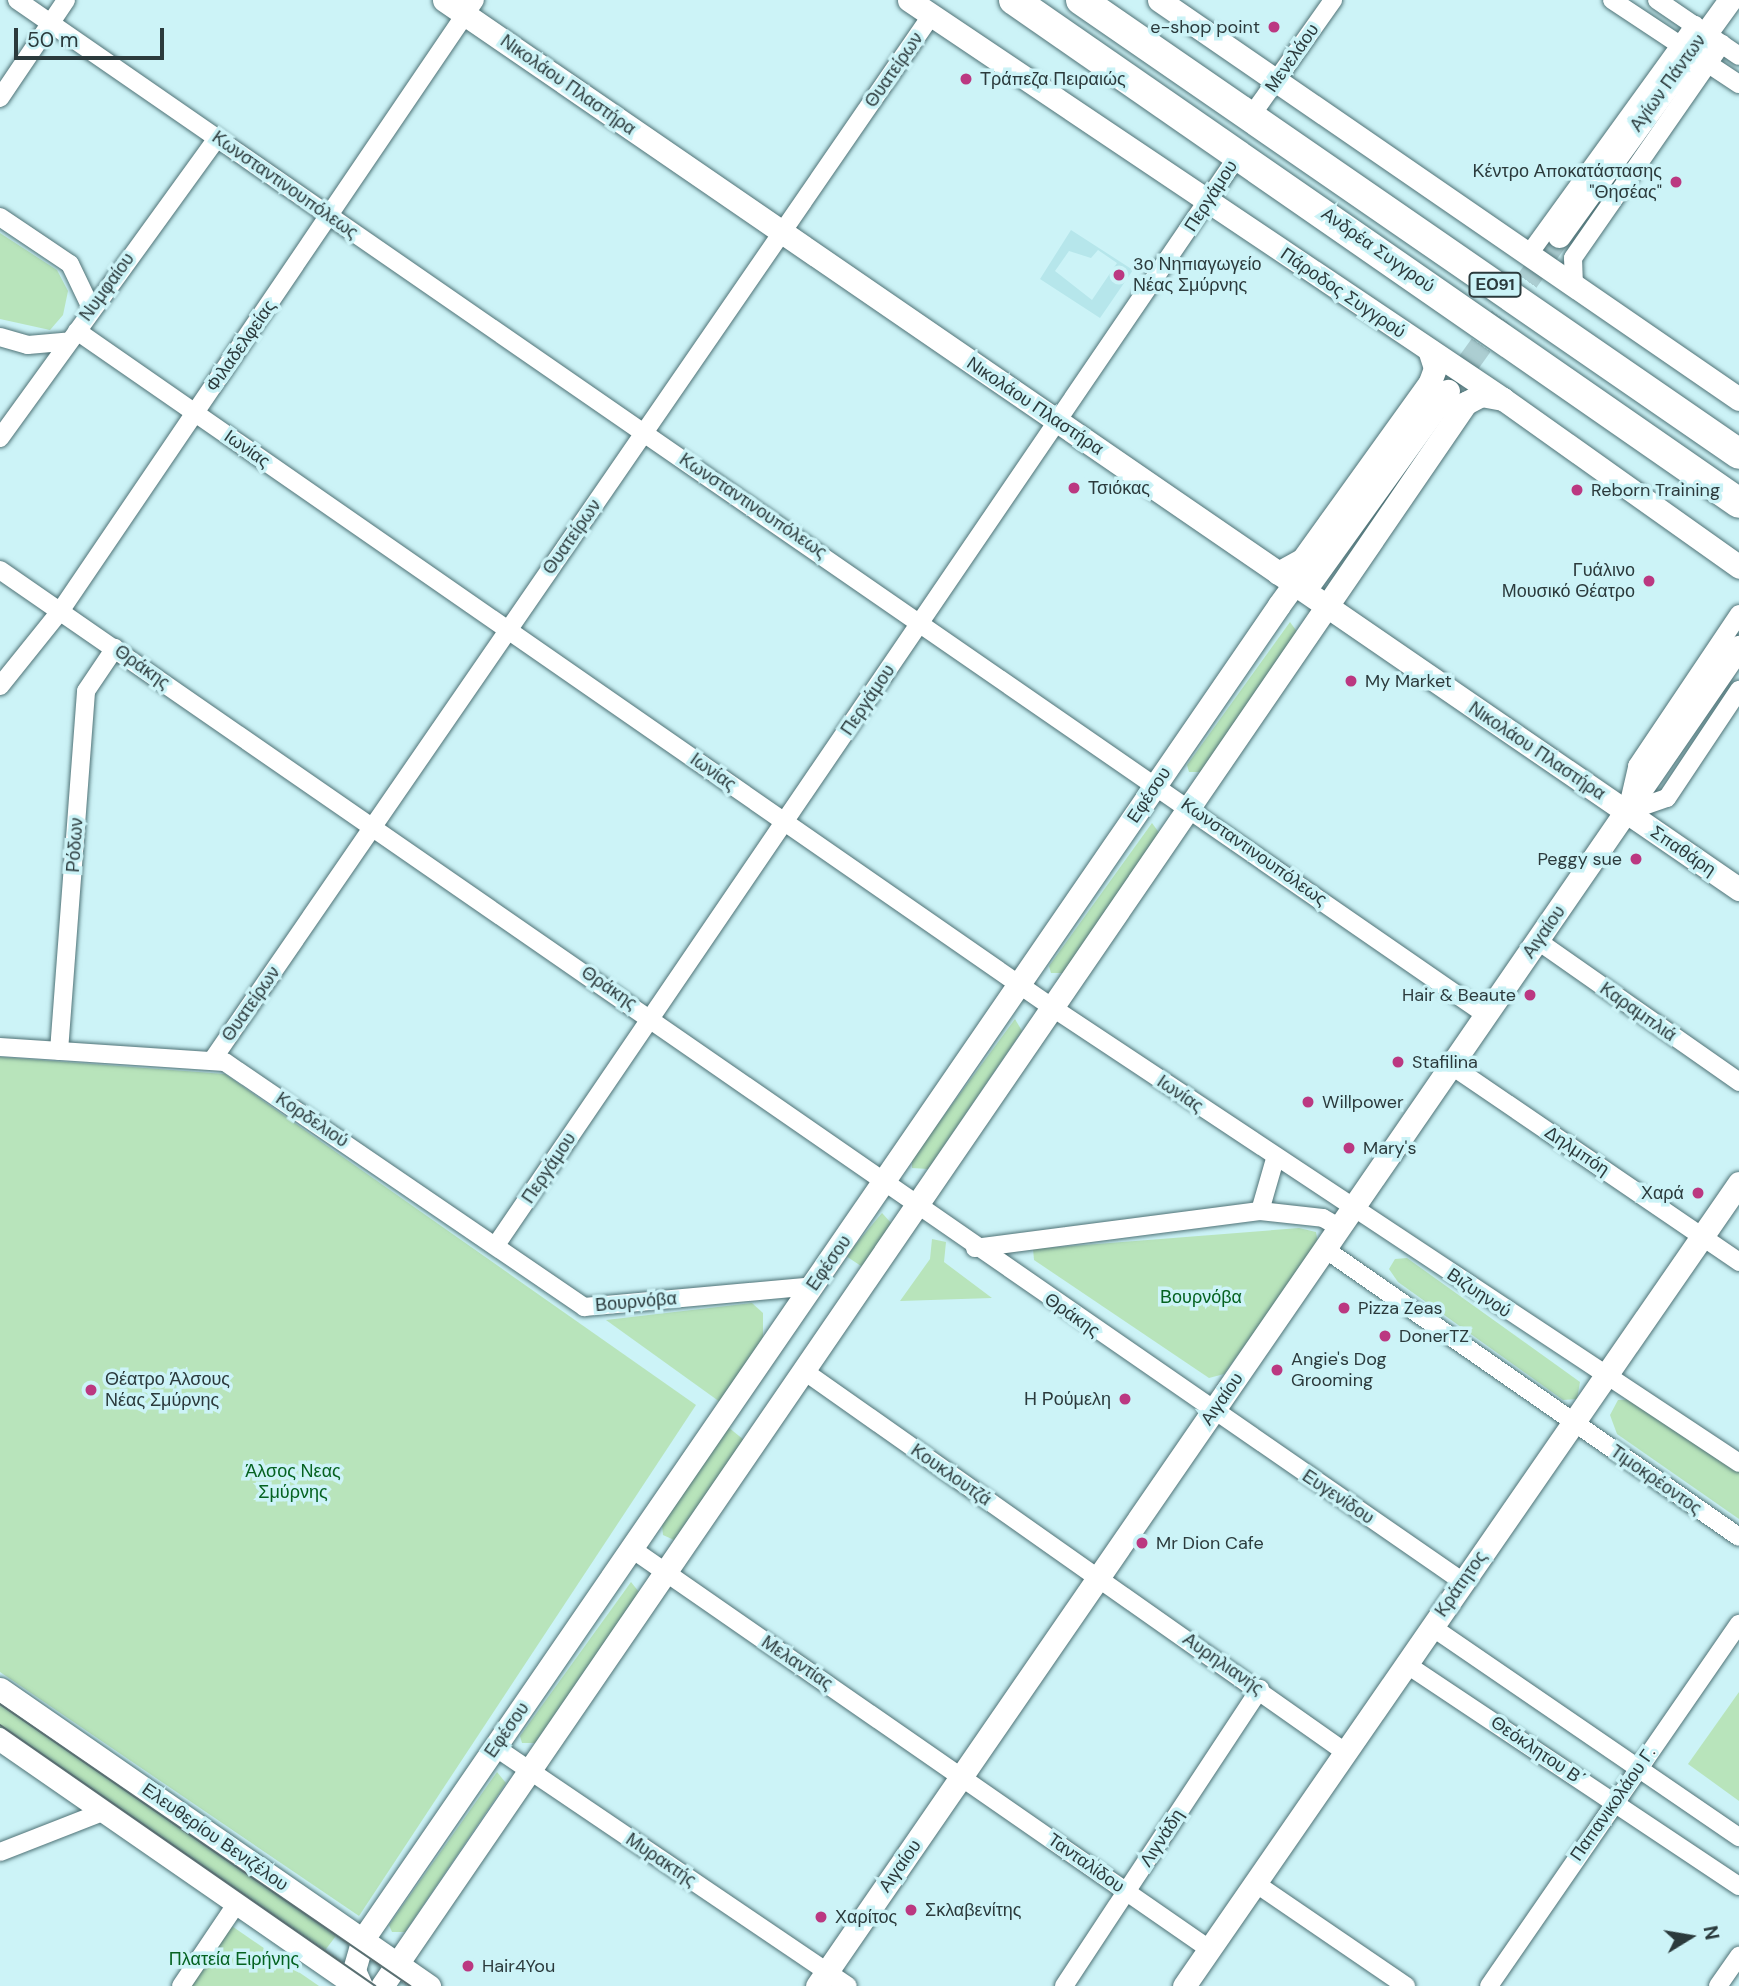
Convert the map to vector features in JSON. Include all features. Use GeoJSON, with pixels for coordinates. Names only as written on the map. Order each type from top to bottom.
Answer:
{"type":"FeatureCollection","features":[{"type":"Feature","properties":{"kind":"highway","name":"Ανδρέα Συγγρού"},"geometry":{"type":"LineString","coordinates":[[1014,0],[1739,503]]}},
{"type":"Feature","properties":{"kind":"highway","name":"Ανδρέα Συγγρού"},"geometry":{"type":"LineString","coordinates":[[1081,0],[1739,454]]}},
{"type":"Feature","properties":{"kind":"street","name":"Κωνσταντινουπόλεως"},"geometry":{"type":"LineString","coordinates":[[17,0],[1157,784],[1486,1015]]}},
{"type":"Feature","properties":{"kind":"street"},"geometry":{"type":"LineString","coordinates":[[0,98],[66,0]]}},
{"type":"Feature","properties":{"kind":"street","name":"Νικολάου Πλαστήρα"},"geometry":{"type":"LineString","coordinates":[[444,0],[470,7],[782,233],[1295,579]]}},
{"type":"Feature","properties":{"kind":"street","name":"Πάροδος Συγγρού"},"geometry":{"type":"LineString","coordinates":[[909,0],[1208,203],[1503,398],[1739,567]]}},
{"type":"Feature","properties":{"kind":"street"},"geometry":{"type":"LineString","coordinates":[[1159,0],[1739,399]]}},
{"type":"Feature","properties":{"kind":"street","name":"Μενελάου"},"geometry":{"type":"LineString","coordinates":[[1251,117],[1333,0]]}},
{"type":"Feature","properties":{"kind":"street"},"geometry":{"type":"LineString","coordinates":[[1612,0],[1739,84]]}},
{"type":"Feature","properties":{"kind":"street"},"geometry":{"type":"LineString","coordinates":[[1657,0],[1739,56]]}},
{"type":"Feature","properties":{"kind":"street","name":"Αγίων Πάντων"},"geometry":{"type":"LineString","coordinates":[[1559,236],[1730,0]]}},
{"type":"Feature","properties":{"kind":"street","name":"Φιλαδελφείας"},"geometry":{"type":"LineString","coordinates":[[0,686],[61,610],[194,412],[331,216],[470,7]]}},
{"type":"Feature","properties":{"kind":"street","name":"Θυατείρων"},"geometry":{"type":"LineString","coordinates":[[213,1059],[931,16]]}},
{"type":"Feature","properties":{"kind":"street","name":"Αγίων Πάντων"},"geometry":{"type":"LineString","coordinates":[[1529,254],[1693,53]]}},
{"type":"Feature","properties":{"kind":"street","name":"Αγίων Πάντων"},"geometry":{"type":"LineString","coordinates":[[1574,285],[1573,258],[1693,53]]}},
{"type":"Feature","properties":{"kind":"street","name":"Νυμφαίου"},"geometry":{"type":"LineString","coordinates":[[0,438],[71,336],[217,138]]}},
{"type":"Feature","properties":{"kind":"street","name":"Περγάμου"},"geometry":{"type":"LineString","coordinates":[[496,1245],[1239,154]]}},
{"type":"Feature","properties":{"kind":"street"},"geometry":{"type":"LineString","coordinates":[[0,217],[70,264],[92,308]]}},
{"type":"Feature","properties":{"kind":"street"},"geometry":{"type":"LineString","coordinates":[[0,337],[27,345],[71,336]]}},
{"type":"Feature","properties":{"kind":"street","name":"Ιωνίας"},"geometry":{"type":"LineString","coordinates":[[71,336],[194,412],[1019,985],[1353,1209]]}},
{"type":"Feature","properties":{"kind":"street"},"geometry":{"type":"LineString","coordinates":[[1295,579],[1303,559],[1430,382],[1435,368],[1429,350]]}},
{"type":"Feature","properties":{"kind":"street"},"geometry":{"type":"LineString","coordinates":[[1295,579],[1448,391]]}},
{"type":"Feature","properties":{"kind":"street"},"geometry":{"type":"LineString","coordinates":[[382,1986],[1466,403],[1481,395],[1503,398]]}},
{"type":"Feature","properties":{"kind":"street","name":"Θράκης"},"geometry":{"type":"LineString","coordinates":[[0,570],[652,1017],[883,1184],[1212,1413]]}},
{"type":"Feature","properties":{"kind":"street"},"geometry":{"type":"LineString","coordinates":[[1295,579],[1325,607]]}},
{"type":"Feature","properties":{"kind":"street","name":"Εφέσου"},"geometry":{"type":"LineString","coordinates":[[359,1986],[354,1970],[363,1939],[883,1184],[1295,579]]}},
{"type":"Feature","properties":{"kind":"street","name":"Νικολάου Πλαστήρα"},"geometry":{"type":"LineString","coordinates":[[1325,607],[1626,812]]}},
{"type":"Feature","properties":{"kind":"street","name":"Αιγαίου"},"geometry":{"type":"LineString","coordinates":[[1626,812],[1637,766],[1739,614]]}},
{"type":"Feature","properties":{"kind":"street","name":"Ρόδων"},"geometry":{"type":"LineString","coordinates":[[59,1051],[86,691],[115,648]]}},
{"type":"Feature","properties":{"kind":"street","name":"Αιγαίου"},"geometry":{"type":"LineString","coordinates":[[822,1979],[1739,648]]}},
{"type":"Feature","properties":{"kind":"street"},"geometry":{"type":"LineString","coordinates":[[1626,812],[1667,798],[1739,690]]}},
{"type":"Feature","properties":{"kind":"street","name":"Σπαθάρη"},"geometry":{"type":"LineString","coordinates":[[1626,812],[1739,889]]}},
{"type":"Feature","properties":{"kind":"street","name":"Καραμπλιά"},"geometry":{"type":"LineString","coordinates":[[1538,941],[1739,1082]]}},
{"type":"Feature","properties":{"kind":"street","name":"Κορδελιού"},"geometry":{"type":"LineString","coordinates":[[0,1047],[213,1059],[237,1069],[584,1307]]}},
{"type":"Feature","properties":{"kind":"street","name":"Δηλμπόη"},"geometry":{"type":"LineString","coordinates":[[1452,1066],[1739,1262]]}},
{"type":"Feature","properties":{"kind":"street"},"geometry":{"type":"LineString","coordinates":[[1260,1211],[1275,1158]]}},
{"type":"Feature","properties":{"kind":"street","name":"Κράτητος"},"geometry":{"type":"LineString","coordinates":[[1184,1986],[1739,1183]]}},
{"type":"Feature","properties":{"kind":"street","name":"Βιζυηνού"},"geometry":{"type":"LineString","coordinates":[[1353,1209],[1607,1374]]}},
{"type":"Feature","properties":{"kind":"street"},"geometry":{"type":"LineString","coordinates":[[975,1248],[1260,1211],[1323,1218],[1340,1228]]}},
{"type":"Feature","properties":{"kind":"street"},"geometry":{"type":"LineString","coordinates":[[1325,1249],[1573,1422]]}},
{"type":"Feature","properties":{"kind":"street","name":"Βουρνόβα"},"geometry":{"type":"LineString","coordinates":[[584,1307],[813,1286]]}},
{"type":"Feature","properties":{"kind":"street","name":"Κουκλουτζά"},"geometry":{"type":"LineString","coordinates":[[804,1371],[1099,1578]]}},
{"type":"Feature","properties":{"kind":"street"},"geometry":{"type":"LineString","coordinates":[[1607,1374],[1739,1463]]}},
{"type":"Feature","properties":{"kind":"street","name":"Ευγενίδου"},"geometry":{"type":"LineString","coordinates":[[1212,1413],[1463,1582]]}},
{"type":"Feature","properties":{"kind":"street","name":"Τιμοκρέοντος"},"geometry":{"type":"LineString","coordinates":[[1573,1422],[1739,1537]]}},
{"type":"Feature","properties":{"kind":"street","name":"Μελαντίας"},"geometry":{"type":"LineString","coordinates":[[632,1549],[962,1776]]}},
{"type":"Feature","properties":{"kind":"street","name":"Αυρηλιανής"},"geometry":{"type":"LineString","coordinates":[[1099,1578],[1260,1689],[1345,1752]]}},
{"type":"Feature","properties":{"kind":"street","name":"Παπανικολάου Γ."},"geometry":{"type":"LineString","coordinates":[[1489,1986],[1739,1624]]}},
{"type":"Feature","properties":{"kind":"street"},"geometry":{"type":"LineString","coordinates":[[1432,1627],[1739,1838]]}},
{"type":"Feature","properties":{"kind":"street","name":"Θεόκλητου Β΄"},"geometry":{"type":"LineString","coordinates":[[1406,1664],[1739,1886]]}},
{"type":"Feature","properties":{"kind":"street","name":"Ελευθερίου Βενιζέλου"},"geometry":{"type":"LineString","coordinates":[[0,1689],[429,1986]]}},
{"type":"Feature","properties":{"kind":"street","name":"Λιγνάδη"},"geometry":{"type":"LineString","coordinates":[[1064,1986],[1260,1689]]}},
{"type":"Feature","properties":{"kind":"street"},"geometry":{"type":"LineString","coordinates":[[0,1739],[359,1986]]}},
{"type":"Feature","properties":{"kind":"street","name":"Μυρακτής"},"geometry":{"type":"LineString","coordinates":[[495,1747],[822,1979],[848,1986]]}},
{"type":"Feature","properties":{"kind":"street","name":"Τανταλίδου"},"geometry":{"type":"LineString","coordinates":[[962,1776],[1209,1949]]}},
{"type":"Feature","properties":{"kind":"street"},"geometry":{"type":"LineString","coordinates":[[0,1852],[105,1811]]}},
{"type":"Feature","properties":{"kind":"street"},"geometry":{"type":"LineString","coordinates":[[1255,1883],[1406,1986]]}},
{"type":"Feature","properties":{"kind":"street"},"geometry":{"type":"LineString","coordinates":[[181,1986],[237,1903]]}},
{"type":"Feature","properties":{"kind":"street"},"geometry":{"type":"LineString","coordinates":[[1718,1986],[1739,1956]]}},
{"type":"Feature","properties":{"kind":"shaded area","name":"3ο Νηπιαγωγείο Νέας Σμύρνης"},"geometry":{"type":"Polygon","coordinates":[[[1071,230],[1133,270],[1100,318],[1040,279],[1071,230]],[[1098,250],[1091,258],[1069,251],[1055,271],[1092,300],[1117,263],[1098,250]]]}},
{"type":"Feature","properties":{"kind":"green space"},"geometry":{"type":"Polygon","coordinates":[[[0,233],[57,270],[68,291],[63,315],[50,330],[0,319],[0,233]]]}},
{"type":"Feature","properties":{"kind":"green space"},"geometry":{"type":"Polygon","coordinates":[[[1290,622],[1298,633],[1202,772],[1189,772],[1187,765],[1290,622]]]}},
{"type":"Feature","properties":{"kind":"green space"},"geometry":{"type":"Polygon","coordinates":[[[1152,823],[1160,834],[1064,973],[1051,973],[1049,966],[1152,823]]]}},
{"type":"Feature","properties":{"kind":"green space"},"geometry":{"type":"Polygon","coordinates":[[[1015,1019],[1022,1031],[928,1169],[912,1168],[912,1159],[1015,1019]]]}},
{"type":"Feature","properties":{"kind":"green space","name":"Άλσος Νεας Σμύρνης"},"geometry":{"type":"Polygon","coordinates":[[[0,1057],[225,1074],[696,1405],[359,1916],[0,1672],[0,1057]]]}},
{"type":"Feature","properties":{"kind":"green space"},"geometry":{"type":"Polygon","coordinates":[[[882,1213],[892,1224],[864,1268],[846,1256],[882,1213]]]}},
{"type":"Feature","properties":{"kind":"green space","name":"Βουρνόβα"},"geometry":{"type":"Polygon","coordinates":[[[1299,1228],[1316,1232],[1318,1244],[1224,1374],[1209,1378],[1034,1260],[1033,1249],[1299,1228]]]}},
{"type":"Feature","properties":{"kind":"green space"},"geometry":{"type":"Polygon","coordinates":[[[932,1239],[946,1242],[944,1262],[992,1298],[900,1301],[930,1259],[932,1239]]]}},
{"type":"Feature","properties":{"kind":"green space"},"geometry":{"type":"Polygon","coordinates":[[[1407,1258],[1580,1382],[1577,1399],[1563,1400],[1398,1282],[1389,1269],[1395,1259],[1407,1258]]]}},
{"type":"Feature","properties":{"kind":"green space"},"geometry":{"type":"Polygon","coordinates":[[[752,1303],[763,1313],[763,1337],[720,1402],[606,1320],[752,1303]]]}},
{"type":"Feature","properties":{"kind":"green space"},"geometry":{"type":"Polygon","coordinates":[[[1637,1399],[1739,1470],[1739,1519],[1617,1434],[1610,1415],[1618,1400],[1637,1399]]]}},
{"type":"Feature","properties":{"kind":"green space"},"geometry":{"type":"Polygon","coordinates":[[[728,1427],[744,1440],[674,1540],[663,1535],[662,1525],[728,1427]]]}},
{"type":"Feature","properties":{"kind":"green space"},"geometry":{"type":"Polygon","coordinates":[[[631,1582],[639,1592],[535,1743],[522,1743],[520,1736],[631,1582]]]}},
{"type":"Feature","properties":{"kind":"green space"},"geometry":{"type":"Polygon","coordinates":[[[1739,1692],[1739,1801],[1688,1764],[1739,1692]]]}},
{"type":"Feature","properties":{"kind":"green space"},"geometry":{"type":"Polygon","coordinates":[[[0,1696],[342,1928],[323,1953],[0,1729],[0,1696]]]}},
{"type":"Feature","properties":{"kind":"green space"},"geometry":{"type":"Polygon","coordinates":[[[497,1772],[506,1783],[405,1932],[392,1932],[389,1925],[497,1772]]]}},
{"type":"Feature","properties":{"kind":"green space","name":"Πλατεία Ειρήνης"},"geometry":{"type":"Polygon","coordinates":[[[226,1922],[319,1986],[182,1986],[226,1922]]]}},
{"type":"Feature","properties":{"kind":"tunnel"},"geometry":{"type":"LineString","coordinates":[[1448,391],[1559,236]]}},
{"type":"Feature","properties":{"kind":"tram line"},"geometry":{"type":"LineString","coordinates":[[0,1704],[410,1986]]}},
{"type":"Feature","properties":{"kind":"tram line"},"geometry":{"type":"LineString","coordinates":[[0,1725],[375,1986]]}},
{"type":"Feature","properties":{"kind":"place","name":"e-shop point"},"geometry":{"type":"Point","coordinates":[1274,27]}},
{"type":"Feature","properties":{"kind":"place","name":"Τράπεζα Πειραιώς"},"geometry":{"type":"Point","coordinates":[966,79]}},
{"type":"Feature","properties":{"kind":"place","name":"Κέντρο Αποκατάστασης \"Θησέας\""},"geometry":{"type":"Point","coordinates":[1676,182]}},
{"type":"Feature","properties":{"kind":"place","name":"3ο Νηπιαγωγείο Νέας Σμύρνης"},"geometry":{"type":"Point","coordinates":[1119,275]}},
{"type":"Feature","properties":{"kind":"place","name":"Τσιόκας"},"geometry":{"type":"Point","coordinates":[1074,488]}},
{"type":"Feature","properties":{"kind":"place","name":"Reborn Training"},"geometry":{"type":"Point","coordinates":[1577,490]}},
{"type":"Feature","properties":{"kind":"place","name":"Γυάλινο Μουσικό Θέατρο"},"geometry":{"type":"Point","coordinates":[1649,581]}},
{"type":"Feature","properties":{"kind":"place","name":"My Market"},"geometry":{"type":"Point","coordinates":[1351,681]}},
{"type":"Feature","properties":{"kind":"place","name":"Peggy sue"},"geometry":{"type":"Point","coordinates":[1636,859]}},
{"type":"Feature","properties":{"kind":"place","name":"Hair & Beaute"},"geometry":{"type":"Point","coordinates":[1530,995]}},
{"type":"Feature","properties":{"kind":"place","name":"Stafilina"},"geometry":{"type":"Point","coordinates":[1398,1062]}},
{"type":"Feature","properties":{"kind":"place","name":"Willpower"},"geometry":{"type":"Point","coordinates":[1308,1102]}},
{"type":"Feature","properties":{"kind":"place","name":"Mary's"},"geometry":{"type":"Point","coordinates":[1349,1148]}},
{"type":"Feature","properties":{"kind":"place","name":"Χαρά"},"geometry":{"type":"Point","coordinates":[1698,1193]}},
{"type":"Feature","properties":{"kind":"place","name":"Pizza Zeas"},"geometry":{"type":"Point","coordinates":[1344,1308]}},
{"type":"Feature","properties":{"kind":"place","name":"DonerTZ"},"geometry":{"type":"Point","coordinates":[1385,1336]}},
{"type":"Feature","properties":{"kind":"place","name":"Angie's Dog Grooming"},"geometry":{"type":"Point","coordinates":[1277,1370]}},
{"type":"Feature","properties":{"kind":"place","name":"Θέατρο Άλσους Νέας Σμύρνης"},"geometry":{"type":"Point","coordinates":[91,1390]}},
{"type":"Feature","properties":{"kind":"place","name":"Η Ρούμελη"},"geometry":{"type":"Point","coordinates":[1125,1399]}},
{"type":"Feature","properties":{"kind":"place","name":"Mr Dion Cafe"},"geometry":{"type":"Point","coordinates":[1142,1543]}},
{"type":"Feature","properties":{"kind":"place","name":"Σκλαβενίτης"},"geometry":{"type":"Point","coordinates":[911,1910]}},
{"type":"Feature","properties":{"kind":"place","name":"Χαρίτος"},"geometry":{"type":"Point","coordinates":[821,1917]}},
{"type":"Feature","properties":{"kind":"place","name":"Hair4You"},"geometry":{"type":"Point","coordinates":[468,1966]}}]}
